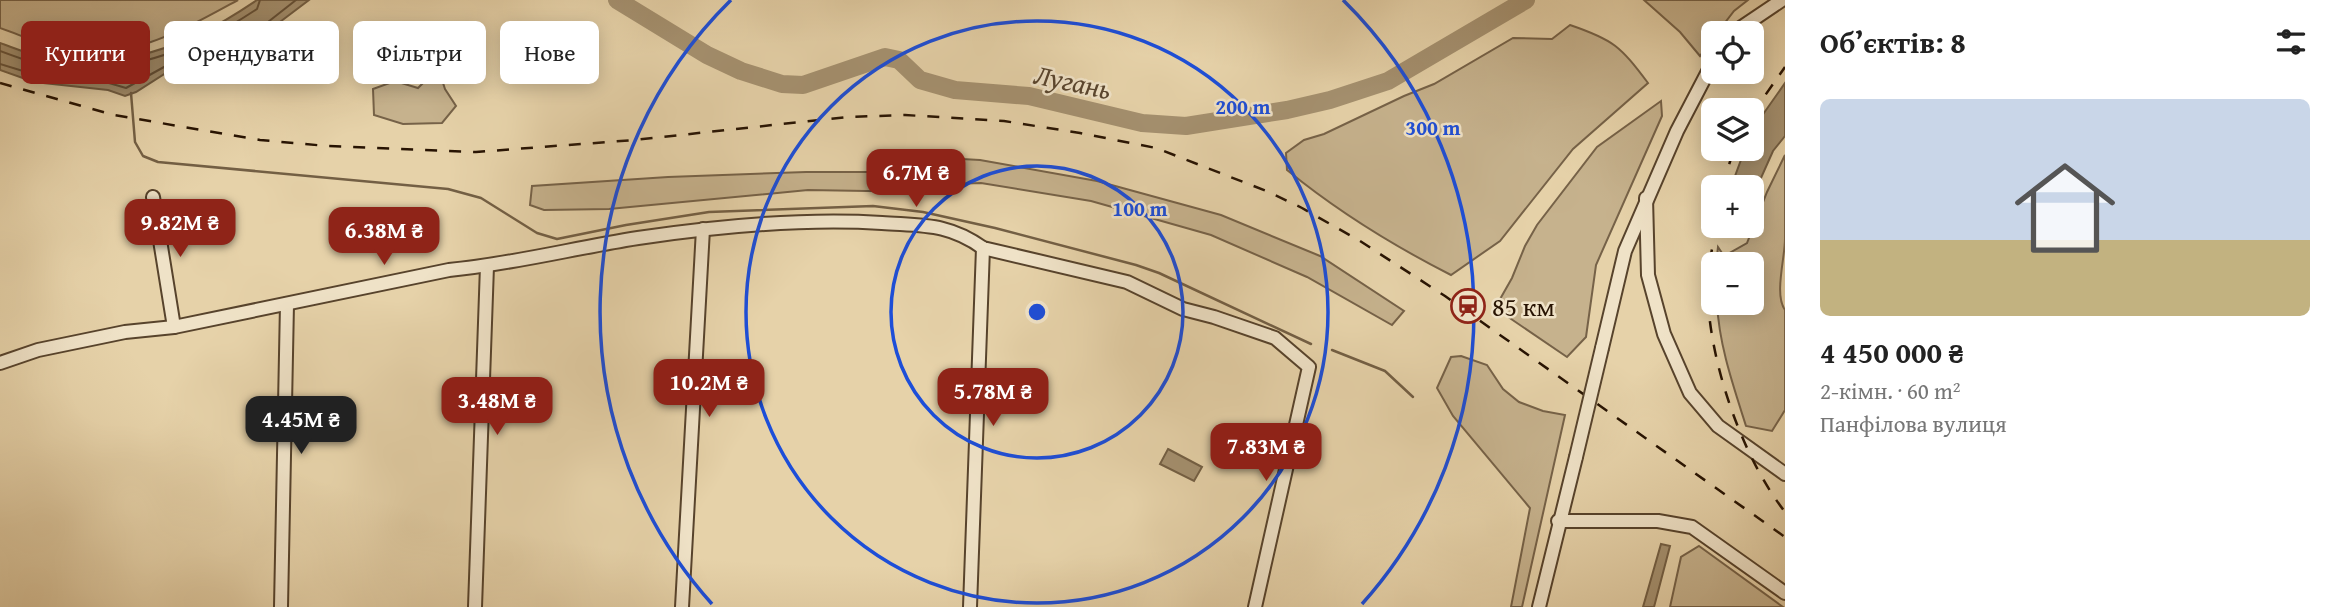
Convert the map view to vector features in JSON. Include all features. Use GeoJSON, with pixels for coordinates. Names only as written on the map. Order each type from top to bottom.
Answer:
{"type":"FeatureCollection","features":[{"type":"Feature","properties":{"kind":"street"},"geometry":{"type":"LineString","coordinates":[[1751,21],[1782,0]]}},
{"type":"Feature","properties":{"kind":"street"},"geometry":{"type":"LineString","coordinates":[[1539,607],[1625,251],[1646,198],[1701,84]]}},
{"type":"Feature","properties":{"kind":"street"},"geometry":{"type":"LineString","coordinates":[[153,197],[174,327]]}},
{"type":"Feature","properties":{"kind":"street"},"geometry":{"type":"LineString","coordinates":[[1646,198],[1648,275],[1664,334],[1690,393],[1718,426],[1785,474]]}},
{"type":"Feature","properties":{"kind":"street"},"geometry":{"type":"LineString","coordinates":[[0,363],[38,350],[125,332],[174,327],[449,270],[487,266],[636,238],[703,229],[838,220],[943,227],[966,236],[983,248],[1128,282],[1183,309],[1275,338],[1309,367],[1255,607]]}},
{"type":"Feature","properties":{"kind":"street"},"geometry":{"type":"LineString","coordinates":[[682,607],[703,229]]}},
{"type":"Feature","properties":{"kind":"street"},"geometry":{"type":"LineString","coordinates":[[970,607],[983,248]]}},
{"type":"Feature","properties":{"kind":"street"},"geometry":{"type":"LineString","coordinates":[[475,607],[487,266]]}},
{"type":"Feature","properties":{"kind":"street"},"geometry":{"type":"LineString","coordinates":[[281,607],[287,304]]}},
{"type":"Feature","properties":{"kind":"street"},"geometry":{"type":"LineString","coordinates":[[1558,521],[1658,521],[1692,527],[1785,593]]}},
{"type":"Feature","properties":{"kind":"shaded area"},"geometry":{"type":"Polygon","coordinates":[[[0,0],[238,0],[199,21],[164,21],[164,37],[150,42],[150,21],[21,21],[21,36],[0,28],[0,0]]]}},
{"type":"Feature","properties":{"kind":"shaded area"},"geometry":{"type":"Polygon","coordinates":[[[1644,0],[1748,0],[1726,21],[1701,21],[1700,56],[1680,32],[1644,0]]]}},
{"type":"Feature","properties":{"kind":"shaded area"},"geometry":{"type":"Polygon","coordinates":[[[1570,25],[1607,40],[1623,52],[1648,83],[1573,149],[1500,241],[1451,275],[1366,227],[1287,170],[1286,153],[1304,140],[1324,134],[1434,84],[1513,38],[1552,39],[1570,25]]]}},
{"type":"Feature","properties":{"kind":"shaded area"},"geometry":{"type":"Polygon","coordinates":[[[387,84],[405,84],[418,88],[422,84],[443,84],[456,106],[442,123],[403,124],[374,115],[373,89],[387,84]]]}},
{"type":"Feature","properties":{"kind":"shaded area"},"geometry":{"type":"Polygon","coordinates":[[[1661,101],[1662,116],[1596,265],[1586,337],[1567,357],[1495,308],[1537,225],[1597,147],[1661,101]]]}},
{"type":"Feature","properties":{"kind":"shaded area"},"geometry":{"type":"Polygon","coordinates":[[[1785,155],[1785,239],[1780,295],[1785,310],[1785,410],[1772,431],[1746,426],[1727,365],[1718,315],[1764,315],[1764,252],[1731,252],[1747,243],[1749,238],[1764,238],[1764,200],[1785,155]]]}},
{"type":"Feature","properties":{"kind":"shaded area"},"geometry":{"type":"Polygon","coordinates":[[[943,158],[980,160],[1097,181],[1221,215],[1320,256],[1404,311],[1392,325],[1307,277],[1211,235],[1091,201],[981,183],[953,184],[943,158]]]}},
{"type":"Feature","properties":{"kind":"shaded area"},"geometry":{"type":"Polygon","coordinates":[[[806,172],[926,172],[925,192],[808,190],[609,209],[544,210],[530,205],[532,186],[806,172]]]}},
{"type":"Feature","properties":{"kind":"shaded area"},"geometry":{"type":"Polygon","coordinates":[[[1461,356],[1487,365],[1503,389],[1519,402],[1543,411],[1565,415],[1522,607],[1511,607],[1530,508],[1453,416],[1437,388],[1451,357],[1461,356]]]}},
{"type":"Feature","properties":{"kind":"shaded area"},"geometry":{"type":"Polygon","coordinates":[[[1699,546],[1783,607],[1670,607],[1681,557],[1699,546]]]}},
{"type":"Feature","properties":{"kind":"water"},"geometry":{"type":"Polygon","coordinates":[[[257,0],[309,0],[281,21],[224,21],[257,0]]]}},
{"type":"Feature","properties":{"kind":"water"},"geometry":{"type":"Polygon","coordinates":[[[0,43],[21,50],[21,77],[0,70],[0,43]]]}},
{"type":"Feature","properties":{"kind":"water"},"geometry":{"type":"Polygon","coordinates":[[[164,48],[164,74],[150,83],[150,53],[164,48]]]}},
{"type":"Feature","properties":{"kind":"water"},"geometry":{"type":"Polygon","coordinates":[[[1785,83],[1785,136],[1773,151],[1762,175],[1735,175],[1741,161],[1764,161],[1764,113],[1785,83]]]}},
{"type":"Feature","properties":{"kind":"water"},"geometry":{"type":"Polygon","coordinates":[[[52,84],[149,84],[125,96],[108,90],[52,84]]]}},
{"type":"Feature","properties":{"kind":"water"},"geometry":{"type":"Polygon","coordinates":[[[1168,449],[1202,467],[1194,481],[1160,464],[1168,449]]]}},
{"type":"Feature","properties":{"kind":"water"},"geometry":{"type":"Polygon","coordinates":[[[1661,544],[1670,546],[1654,607],[1643,607],[1661,544]]]}},
{"type":"Feature","properties":{"kind":"waterway","name":"Лугань"},"geometry":{"type":"LineString","coordinates":[[617,0],[707,55],[741,71],[782,84],[803,85],[885,57],[899,60],[920,80],[955,90],[1029,96],[1142,123],[1186,126],[1287,110],[1330,100],[1388,81],[1526,0]]}},
{"type":"Feature","properties":{"kind":"waterway"},"geometry":{"type":"LineString","coordinates":[[131,93],[135,142],[143,156],[158,162],[448,189],[481,198],[537,233],[557,239],[709,212],[873,206],[923,212],[1136,265],[1159,273],[1311,344]]}},
{"type":"Feature","properties":{"kind":"waterway"},"geometry":{"type":"LineString","coordinates":[[1332,350],[1385,371],[1413,397]]}},
{"type":"Feature","properties":{"kind":"railway"},"geometry":{"type":"LineString","coordinates":[[1763,98],[1785,67]]}},
{"type":"Feature","properties":{"kind":"railway"},"geometry":{"type":"LineString","coordinates":[[0,83],[114,115],[260,140],[327,146],[476,152],[634,140],[847,117],[905,115],[1004,121],[1156,148],[1269,192],[1360,241],[1445,296],[1785,537]]}},
{"type":"Feature","properties":{"kind":"railway"},"geometry":{"type":"LineString","coordinates":[[1726,175],[1730,161]]}},
{"type":"Feature","properties":{"kind":"railway"},"geometry":{"type":"LineString","coordinates":[[1714,238],[1708,292],[1711,327],[1723,383],[1743,439],[1756,466],[1785,512]]}},
{"type":"Feature","properties":{"kind":"place","name":"85 км"},"geometry":{"type":"Point","coordinates":[1468,306]}}]}
